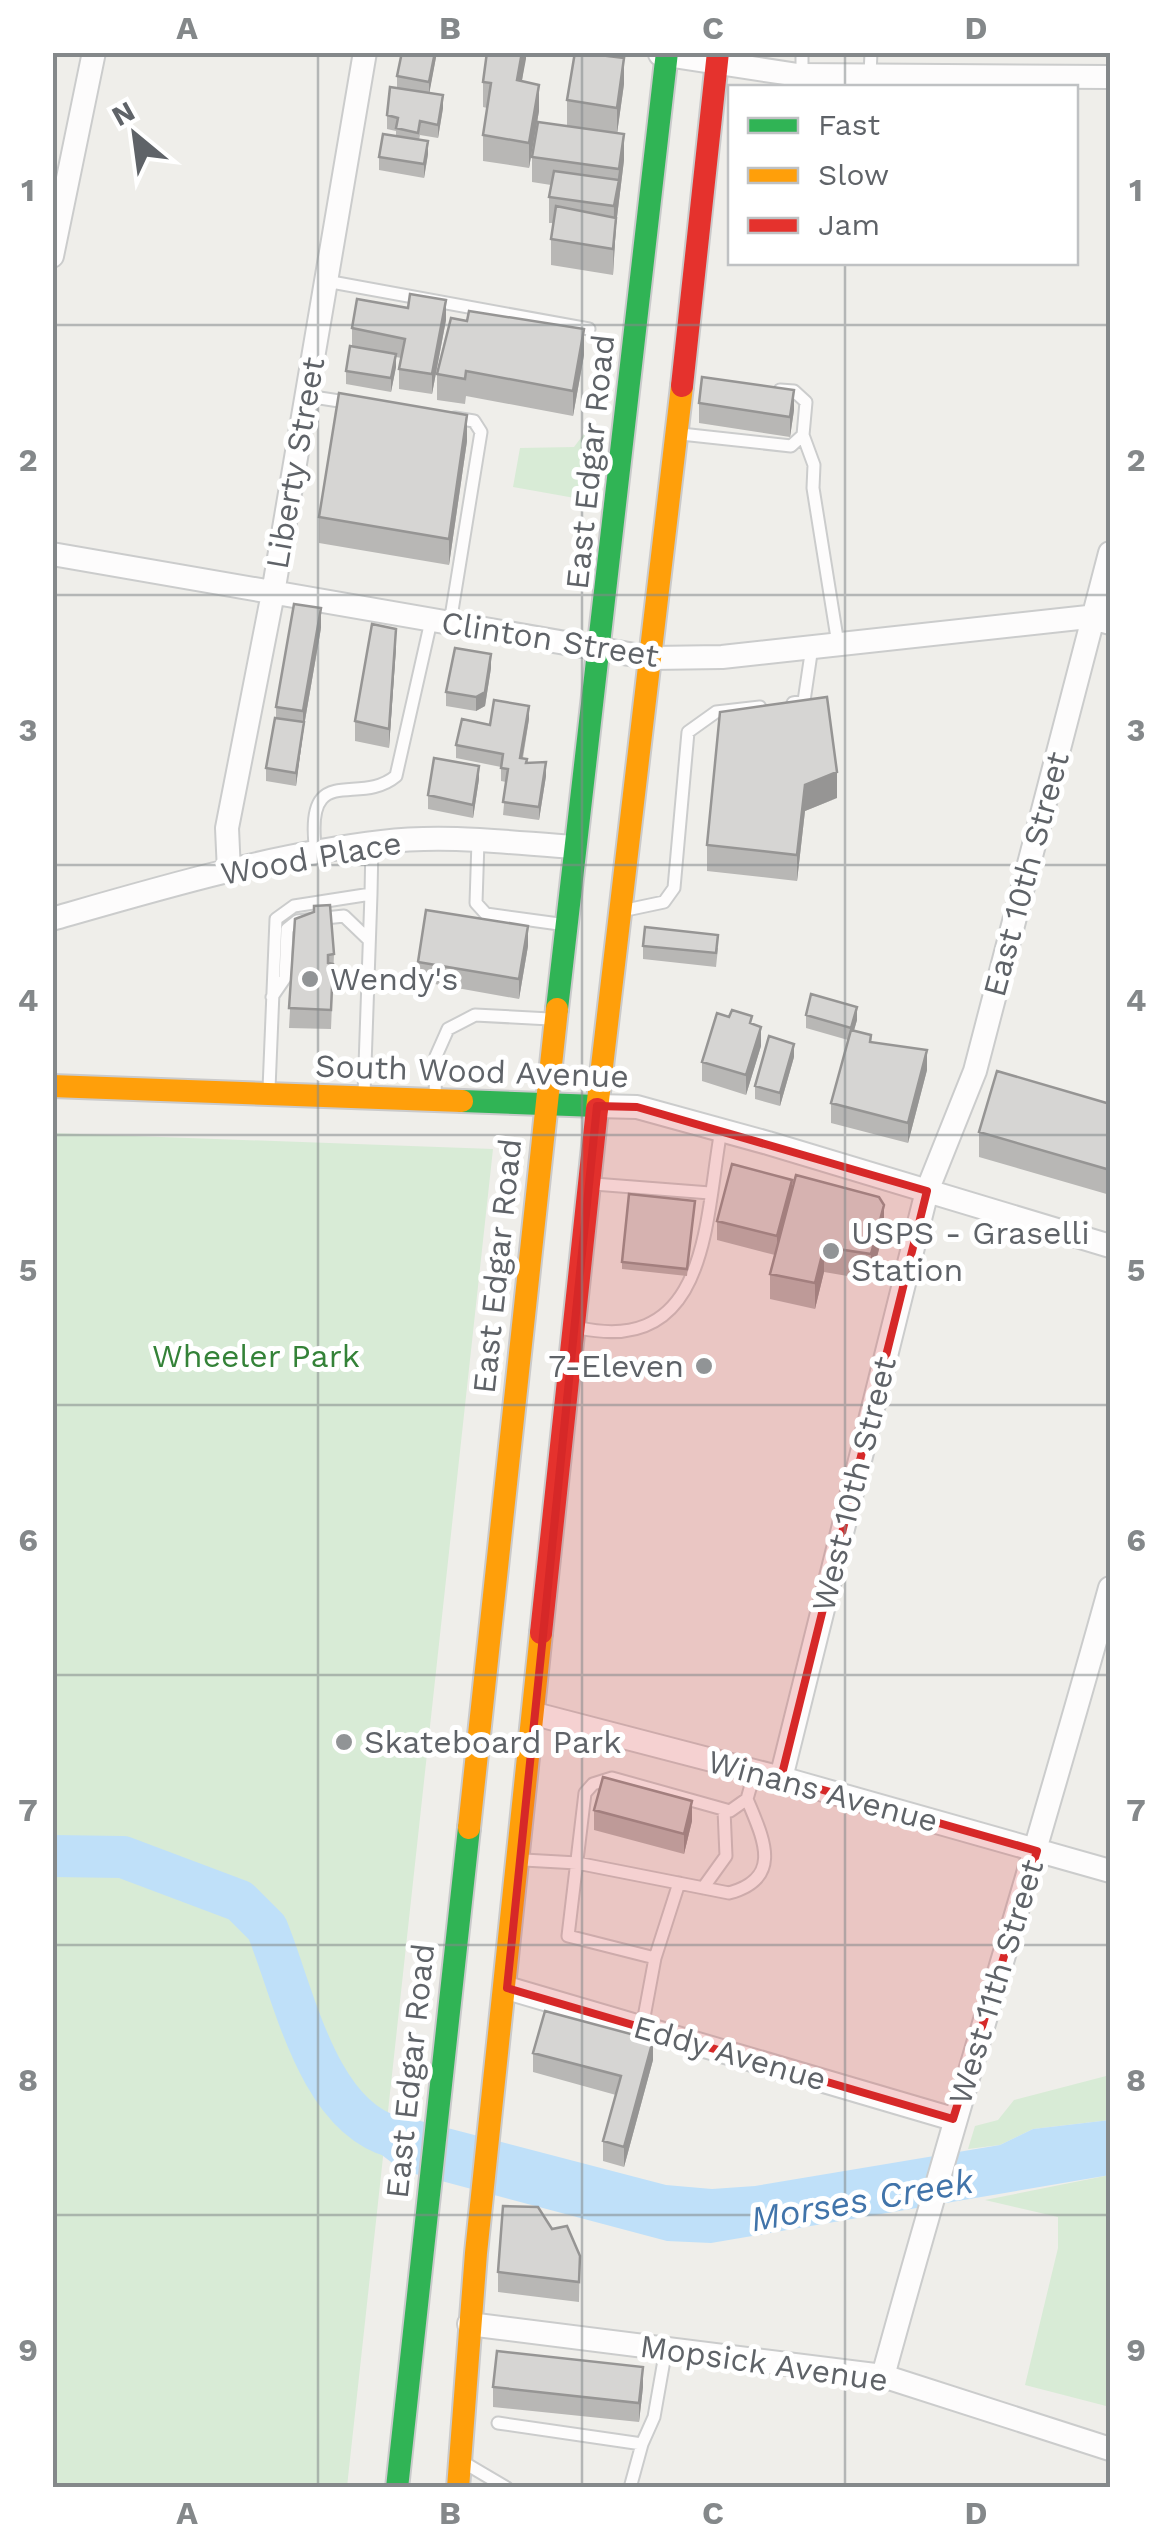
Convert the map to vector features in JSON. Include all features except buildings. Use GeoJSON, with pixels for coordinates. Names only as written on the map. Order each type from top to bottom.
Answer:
{"type":"FeatureCollection","features":[{"type":"Feature","properties":{"kind":"main road","name":"East Edgar Road"},"geometry":{"type":"LineString","coordinates":[[397,2488],[575,847],[602,650],[662,53]]}},
{"type":"Feature","properties":{"kind":"main road"},"geometry":{"type":"LineString","coordinates":[[458,2488],[476,2253],[507,1988],[597,1106],[677,434],[689,379],[717,57]]}},
{"type":"Feature","properties":{"kind":"main road","name":"South Wood Avenue"},"geometry":{"type":"LineString","coordinates":[[52,1086],[597,1106]]}},
{"type":"Feature","properties":{"kind":"street"},"geometry":{"type":"LineString","coordinates":[[52,256],[94,52]]}},
{"type":"Feature","properties":{"kind":"street","name":"Liberty Street"},"geometry":{"type":"LineString","coordinates":[[228,872],[228,828],[273,593],[366,52]]}},
{"type":"Feature","properties":{"kind":"street"},"geometry":{"type":"LineString","coordinates":[[662,53],[802,64],[1110,77]]}},
{"type":"Feature","properties":{"kind":"street","name":"East 10th Street"},"geometry":{"type":"LineString","coordinates":[[927,1191],[984,1074],[1102,620],[1110,552]]}},
{"type":"Feature","properties":{"kind":"street","name":"Clinton Street"},"geometry":{"type":"LineString","coordinates":[[52,554],[652,658],[722,657],[1102,620]]}},
{"type":"Feature","properties":{"kind":"street","name":"Wood Place"},"geometry":{"type":"LineString","coordinates":[[52,919],[228,872],[372,844],[478,841],[575,847]]}},
{"type":"Feature","properties":{"kind":"street","name":"South Wood Avenue"},"geometry":{"type":"LineString","coordinates":[[597,1106],[637,1107],[1110,1246]]}},
{"type":"Feature","properties":{"kind":"street","name":"West 10th Street"},"geometry":{"type":"LineString","coordinates":[[781,1778],[927,1191]]}},
{"type":"Feature","properties":{"kind":"street","name":"West 11th Street"},"geometry":{"type":"LineString","coordinates":[[883,2376],[953,2118],[1038,1851],[1110,1588]]}},
{"type":"Feature","properties":{"kind":"street","name":"Winans Avenue"},"geometry":{"type":"LineString","coordinates":[[535,1714],[781,1778],[1110,1872]]}},
{"type":"Feature","properties":{"kind":"street","name":"Eddy Avenue"},"geometry":{"type":"LineString","coordinates":[[507,1988],[953,2118]]}},
{"type":"Feature","properties":{"kind":"street","name":"Mopsick Avenue"},"geometry":{"type":"LineString","coordinates":[[469,2324],[883,2376],[1110,2449]]}},
{"type":"Feature","properties":{"kind":"lane"},"geometry":{"type":"LineString","coordinates":[[326,281],[589,329]]}},
{"type":"Feature","properties":{"kind":"lane"},"geometry":{"type":"LineString","coordinates":[[756,388],[794,391],[803,396],[804,435],[814,465],[813,488],[838,644]]}},
{"type":"Feature","properties":{"kind":"lane"},"geometry":{"type":"LineString","coordinates":[[307,396],[361,404]]}},
{"type":"Feature","properties":{"kind":"lane"},"geometry":{"type":"LineString","coordinates":[[316,854],[312,822],[324,798],[336,788],[368,787],[396,776],[458,568],[481,432],[474,421],[435,415]]}},
{"type":"Feature","properties":{"kind":"lane"},"geometry":{"type":"LineString","coordinates":[[677,434],[781,446],[798,442],[804,435]]}},
{"type":"Feature","properties":{"kind":"lane"},"geometry":{"type":"LineString","coordinates":[[787,703],[804,701],[812,647]]}},
{"type":"Feature","properties":{"kind":"lane"},"geometry":{"type":"LineString","coordinates":[[622,911],[664,902],[674,888],[688,732],[716,712],[769,706]]}},
{"type":"Feature","properties":{"kind":"lane"},"geometry":{"type":"LineString","coordinates":[[478,841],[476,903],[486,914],[568,926]]}},
{"type":"Feature","properties":{"kind":"lane"},"geometry":{"type":"LineString","coordinates":[[364,1098],[372,844]]}},
{"type":"Feature","properties":{"kind":"lane"},"geometry":{"type":"LineString","coordinates":[[269,1096],[273,930],[284,910],[371,894]]}},
{"type":"Feature","properties":{"kind":"lane"},"geometry":{"type":"LineString","coordinates":[[271,998],[284,978],[287,929],[297,921],[344,916],[368,939]]}},
{"type":"Feature","properties":{"kind":"lane"},"geometry":{"type":"LineString","coordinates":[[435,1102],[436,1056],[448,1029],[475,1015],[557,1019]]}},
{"type":"Feature","properties":{"kind":"lane"},"geometry":{"type":"LineString","coordinates":[[576,1327],[626,1333],[662,1313],[682,1296],[700,1261],[721,1130]]}},
{"type":"Feature","properties":{"kind":"lane"},"geometry":{"type":"LineString","coordinates":[[591,1184],[710,1193]]}},
{"type":"Feature","properties":{"kind":"lane"},"geometry":{"type":"LineString","coordinates":[[655,1958],[568,1936],[585,1793],[602,1779],[612,1778],[724,1810],[739,1808],[747,1799],[755,1771]]}},
{"type":"Feature","properties":{"kind":"lane"},"geometry":{"type":"LineString","coordinates":[[520,1860],[576,1863],[729,1893],[742,1890],[756,1878],[768,1848],[747,1799]]}},
{"type":"Feature","properties":{"kind":"lane"},"geometry":{"type":"LineString","coordinates":[[702,1888],[726,1856],[724,1810]]}},
{"type":"Feature","properties":{"kind":"lane"},"geometry":{"type":"LineString","coordinates":[[642,2028],[655,1958],[680,1883]]}},
{"type":"Feature","properties":{"kind":"lane"},"geometry":{"type":"LineString","coordinates":[[630,2488],[654,2417],[666,2349]]}},
{"type":"Feature","properties":{"kind":"lane"},"geometry":{"type":"LineString","coordinates":[[498,2423],[642,2444]]}},
{"type":"Feature","properties":{"kind":"lane"},"geometry":{"type":"LineString","coordinates":[[460,2458],[508,2488]]}},
{"type":"Feature","properties":{"kind":"highlighted area"},"geometry":{"type":"Polygon","coordinates":[[[597,1106],[637,1107],[927,1191],[781,1778],[1037,1851],[953,2119],[507,1988],[597,1106]]]}},
{"type":"Feature","properties":{"kind":"green space"},"geometry":{"type":"Polygon","coordinates":[[[583,435],[594,435],[586,500],[513,487],[520,448],[574,447],[583,435]]]}},
{"type":"Feature","properties":{"kind":"green space","name":"Wheeler Park"},"geometry":{"type":"Polygon","coordinates":[[[53,1133],[493,1149],[347,2487],[53,2488],[53,1133]]]}},
{"type":"Feature","properties":{"kind":"green space"},"geometry":{"type":"Polygon","coordinates":[[[1110,2075],[1110,2120],[1033,2129],[1000,2145],[968,2149],[975,2126],[998,2120],[1014,2100],[1110,2075]]]}},
{"type":"Feature","properties":{"kind":"green space"},"geometry":{"type":"Polygon","coordinates":[[[1110,2175],[1110,2407],[1025,2385],[1058,2248],[1058,2217],[985,2200],[1110,2175]]]}},
{"type":"Feature","properties":{"kind":"water"},"geometry":{"type":"Polygon","coordinates":[[[346,2108],[409,2118],[666,2185],[712,2189],[755,2186],[1000,2145],[1033,2129],[1110,2120],[1110,2175],[711,2243],[667,2241],[404,2171],[370,2144],[346,2108]]]}},
{"type":"Feature","properties":{"kind":"waterway","name":"Morses Creek"},"geometry":{"type":"LineString","coordinates":[[52,1856],[123,1857],[240,1901],[267,1928],[299,2018],[327,2079],[345,2105],[368,2125],[394,2137]]}},
{"type":"Feature","properties":{"kind":"traffic: fast"},"geometry":{"type":"LineString","coordinates":[[557,1009],[667,52]]}},
{"type":"Feature","properties":{"kind":"traffic: fast"},"geometry":{"type":"LineString","coordinates":[[462,1101],[597,1106]]}},
{"type":"Feature","properties":{"kind":"traffic: fast"},"geometry":{"type":"LineString","coordinates":[[397,2488],[469,1828]]}},
{"type":"Feature","properties":{"kind":"traffic: slow"},"geometry":{"type":"LineString","coordinates":[[597,1109],[682,386]]}},
{"type":"Feature","properties":{"kind":"traffic: slow"},"geometry":{"type":"LineString","coordinates":[[469,1828],[557,1009]]}},
{"type":"Feature","properties":{"kind":"traffic: slow"},"geometry":{"type":"LineString","coordinates":[[52,1086],[462,1101]]}},
{"type":"Feature","properties":{"kind":"traffic: slow"},"geometry":{"type":"LineString","coordinates":[[458,2488],[476,2253],[541,1633]]}},
{"type":"Feature","properties":{"kind":"traffic: jam"},"geometry":{"type":"LineString","coordinates":[[682,386],[718,52]]}},
{"type":"Feature","properties":{"kind":"traffic: jam"},"geometry":{"type":"LineString","coordinates":[[541,1633],[597,1109]]}},
{"type":"Feature","properties":{"kind":"place","name":"Wendy's"},"geometry":{"type":"Point","coordinates":[310,979]}},
{"type":"Feature","properties":{"kind":"place","name":"USPS - Graselli Station"},"geometry":{"type":"Point","coordinates":[831,1251]}},
{"type":"Feature","properties":{"kind":"place","name":"7-Eleven"},"geometry":{"type":"Point","coordinates":[704,1366]}},
{"type":"Feature","properties":{"kind":"place","name":"Skateboard Park"},"geometry":{"type":"Point","coordinates":[344,1742]}}]}
